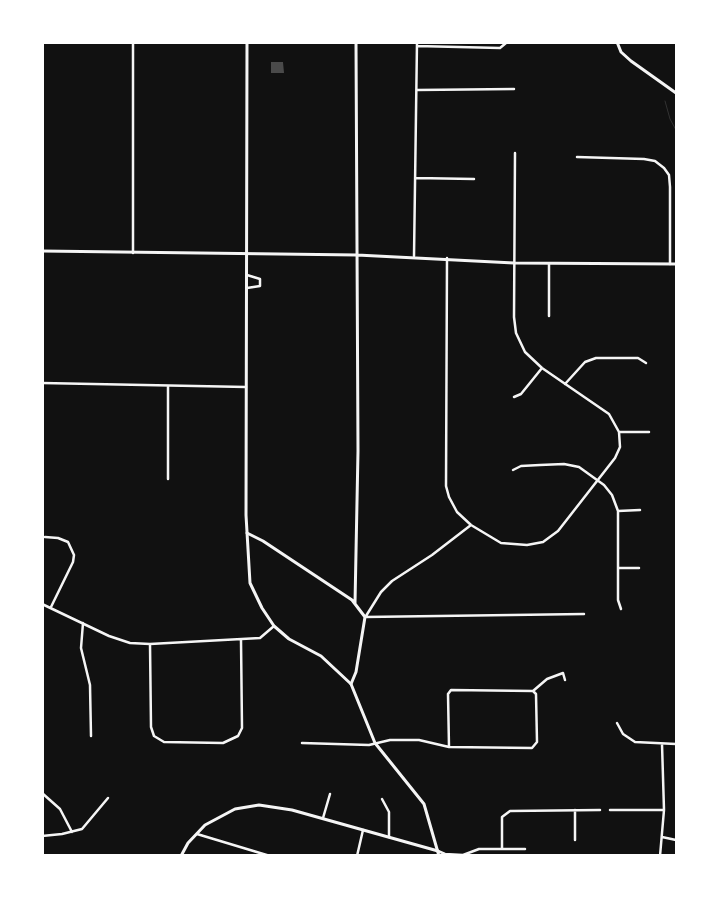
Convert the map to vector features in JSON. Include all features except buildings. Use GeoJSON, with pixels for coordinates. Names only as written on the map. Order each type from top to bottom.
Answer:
{"type":"FeatureCollection","features":[{"type":"Feature","properties":{"kind":"street"},"geometry":{"type":"LineString","coordinates":[[133,42],[133,253]]}},
{"type":"Feature","properties":{"kind":"street"},"geometry":{"type":"LineString","coordinates":[[247,42],[247,534],[250,582],[259,603],[274,626],[289,639],[321,656],[351,684],[375,743],[424,804],[439,856]]}},
{"type":"Feature","properties":{"kind":"street"},"geometry":{"type":"LineString","coordinates":[[356,42],[356,604]]}},
{"type":"Feature","properties":{"kind":"street"},"geometry":{"type":"LineString","coordinates":[[617,42],[621,52],[631,61],[676,93]]}},
{"type":"Feature","properties":{"kind":"street"},"geometry":{"type":"LineString","coordinates":[[414,256],[416,44],[500,48],[506,43]]}},
{"type":"Feature","properties":{"kind":"street"},"geometry":{"type":"LineString","coordinates":[[417,90],[514,89]]}},
{"type":"Feature","properties":{"kind":"street"},"geometry":{"type":"LineString","coordinates":[[447,258],[446,486],[452,505],[471,525],[501,543],[527,545],[543,542],[558,530],[615,458],[620,446],[619,432],[609,414],[542,368],[524,352],[516,333],[514,318],[515,153]]}},
{"type":"Feature","properties":{"kind":"street"},"geometry":{"type":"LineString","coordinates":[[577,157],[644,158],[655,160],[664,168],[669,175],[670,187],[670,264]]}},
{"type":"Feature","properties":{"kind":"street"},"geometry":{"type":"LineString","coordinates":[[416,178],[474,179]]}},
{"type":"Feature","properties":{"kind":"street"},"geometry":{"type":"LineString","coordinates":[[42,251],[414,256],[514,263],[676,264]]}},
{"type":"Feature","properties":{"kind":"street"},"geometry":{"type":"LineString","coordinates":[[549,264],[549,316]]}},
{"type":"Feature","properties":{"kind":"street"},"geometry":{"type":"LineString","coordinates":[[247,276],[260,280],[260,286],[247,288]]}},
{"type":"Feature","properties":{"kind":"street"},"geometry":{"type":"LineString","coordinates":[[254,277],[254,286]]}},
{"type":"Feature","properties":{"kind":"street"},"geometry":{"type":"LineString","coordinates":[[565,384],[585,362],[596,358],[638,358],[646,363]]}},
{"type":"Feature","properties":{"kind":"street"},"geometry":{"type":"LineString","coordinates":[[514,397],[521,394],[542,368]]}},
{"type":"Feature","properties":{"kind":"street"},"geometry":{"type":"LineString","coordinates":[[42,383],[248,387]]}},
{"type":"Feature","properties":{"kind":"street"},"geometry":{"type":"LineString","coordinates":[[168,386],[168,479]]}},
{"type":"Feature","properties":{"kind":"street"},"geometry":{"type":"LineString","coordinates":[[619,432],[648,432]]}},
{"type":"Feature","properties":{"kind":"street"},"geometry":{"type":"LineString","coordinates":[[513,470],[520,466],[564,464],[579,467],[598,480],[612,495],[618,512],[618,600],[622,609]]}},
{"type":"Feature","properties":{"kind":"street"},"geometry":{"type":"LineString","coordinates":[[618,512],[640,510]]}},
{"type":"Feature","properties":{"kind":"street"},"geometry":{"type":"LineString","coordinates":[[351,684],[356,672],[365,617],[381,592],[392,581],[432,556],[471,525]]}},
{"type":"Feature","properties":{"kind":"street"},"geometry":{"type":"LineString","coordinates":[[247,534],[264,541],[356,604],[365,617]]}},
{"type":"Feature","properties":{"kind":"street"},"geometry":{"type":"LineString","coordinates":[[45,537],[58,538],[68,542],[74,556],[73,562],[51,607]]}},
{"type":"Feature","properties":{"kind":"street"},"geometry":{"type":"LineString","coordinates":[[618,568],[639,568]]}},
{"type":"Feature","properties":{"kind":"street"},"geometry":{"type":"LineString","coordinates":[[42,604],[114,638],[130,643],[150,644],[260,638],[274,626]]}},
{"type":"Feature","properties":{"kind":"street"},"geometry":{"type":"LineString","coordinates":[[365,617],[584,614]]}},
{"type":"Feature","properties":{"kind":"street"},"geometry":{"type":"LineString","coordinates":[[83,623],[81,648],[90,685],[91,736]]}},
{"type":"Feature","properties":{"kind":"street"},"geometry":{"type":"LineString","coordinates":[[150,644],[151,727],[154,736],[164,742],[223,743],[232,741],[238,736],[242,728],[240,640]]}},
{"type":"Feature","properties":{"kind":"street"},"geometry":{"type":"LineString","coordinates":[[449,747],[448,694],[451,690],[534,691],[547,679],[562,673],[565,680]]}},
{"type":"Feature","properties":{"kind":"street"},"geometry":{"type":"LineString","coordinates":[[302,743],[375,743],[390,740],[419,740],[449,747],[532,748],[535,745],[536,694],[534,691]]}},
{"type":"Feature","properties":{"kind":"street"},"geometry":{"type":"LineString","coordinates":[[618,723],[623,734],[635,742],[676,744]]}},
{"type":"Feature","properties":{"kind":"street"},"geometry":{"type":"LineString","coordinates":[[660,856],[664,810],[662,744]]}},
{"type":"Feature","properties":{"kind":"street"},"geometry":{"type":"LineString","coordinates":[[42,793],[60,809],[72,832]]}},
{"type":"Feature","properties":{"kind":"street"},"geometry":{"type":"LineString","coordinates":[[323,818],[330,794]]}},
{"type":"Feature","properties":{"kind":"street"},"geometry":{"type":"LineString","coordinates":[[42,836],[72,832],[87,824],[108,798]]}},
{"type":"Feature","properties":{"kind":"street"},"geometry":{"type":"LineString","coordinates":[[382,799],[389,812],[389,837]]}},
{"type":"Feature","properties":{"kind":"street"},"geometry":{"type":"LineString","coordinates":[[181,856],[195,834],[220,815],[235,809],[259,805],[282,807],[445,854],[463,854],[479,849],[524,849]]}},
{"type":"Feature","properties":{"kind":"street"},"geometry":{"type":"LineString","coordinates":[[502,849],[502,817],[510,810],[600,810]]}},
{"type":"Feature","properties":{"kind":"street"},"geometry":{"type":"LineString","coordinates":[[575,810],[575,840]]}},
{"type":"Feature","properties":{"kind":"street"},"geometry":{"type":"LineString","coordinates":[[610,810],[664,810]]}},
{"type":"Feature","properties":{"kind":"street"},"geometry":{"type":"LineString","coordinates":[[357,856],[363,830]]}},
{"type":"Feature","properties":{"kind":"street"},"geometry":{"type":"LineString","coordinates":[[195,834],[270,856]]}},
{"type":"Feature","properties":{"kind":"street"},"geometry":{"type":"LineString","coordinates":[[662,837],[676,840]]}},
{"type":"Feature","properties":{"kind":"waterway"},"geometry":{"type":"LineString","coordinates":[[665,101],[670,119],[676,130]]}}]}
